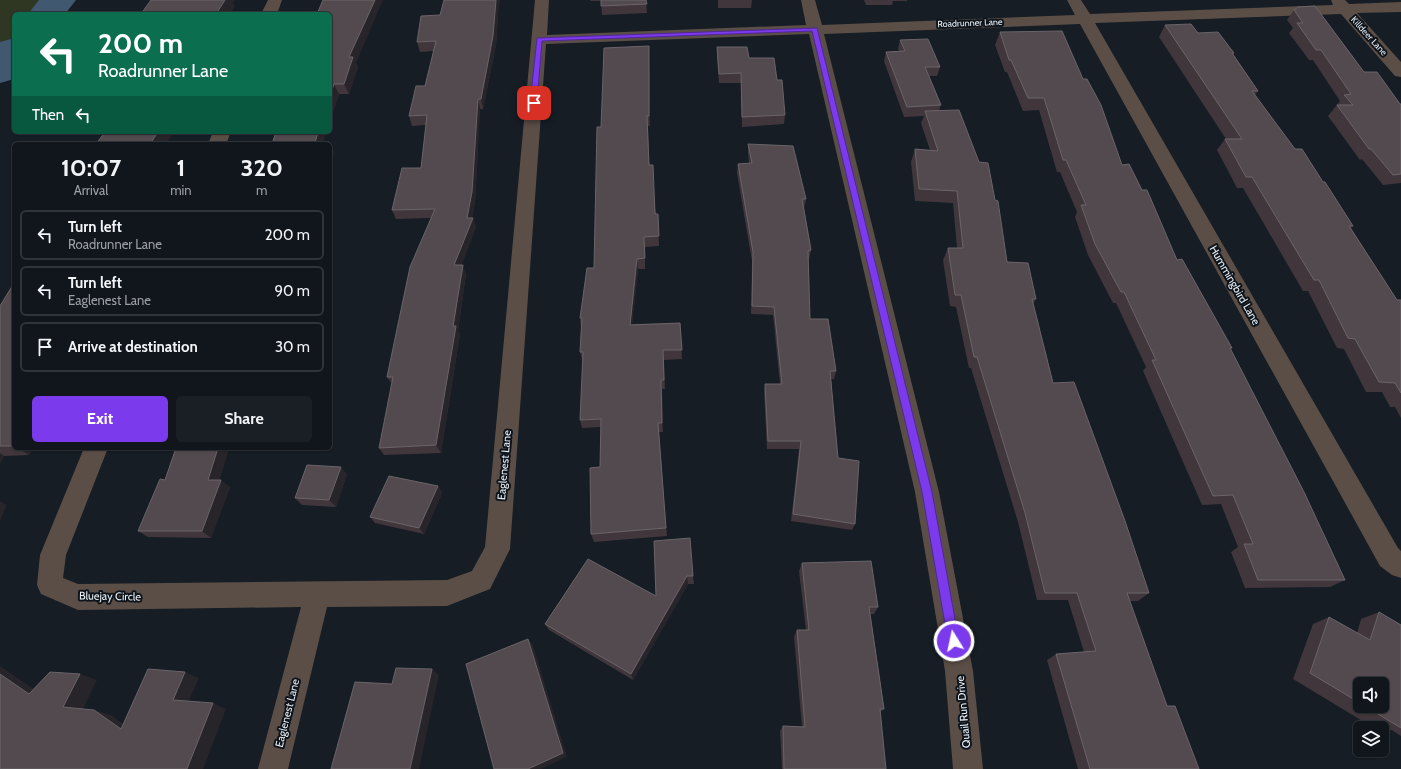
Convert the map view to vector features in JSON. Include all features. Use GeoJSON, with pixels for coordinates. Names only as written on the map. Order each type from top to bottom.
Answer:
{"type":"FeatureCollection","features":[{"type":"Feature","properties":{"kind":"street"},"geometry":{"type":"LineString","coordinates":[[270,12],[275,0]]}},
{"type":"Feature","properties":{"kind":"street","name":"Eaglenest Lane"},"geometry":{"type":"LineString","coordinates":[[273,769],[317,594],[447,593],[480,580],[497,549],[542,0]]}},
{"type":"Feature","properties":{"kind":"street","name":"Quail Run Drive"},"geometry":{"type":"LineString","coordinates":[[808,0],[927,492],[959,671],[968,769]]}},
{"type":"Feature","properties":{"kind":"street","name":"Hummingbird Lane"},"geometry":{"type":"LineString","coordinates":[[1074,0],[1389,556],[1401,566]]}},
{"type":"Feature","properties":{"kind":"street","name":"Roadrunner Lane"},"geometry":{"type":"LineString","coordinates":[[539,40],[1084,18],[1341,4],[1401,7]]}},
{"type":"Feature","properties":{"kind":"street","name":"Killdeer Lane"},"geometry":{"type":"LineString","coordinates":[[1341,4],[1401,72]]}},
{"type":"Feature","properties":{"kind":"street","name":"Bluejay Circle"},"geometry":{"type":"LineString","coordinates":[[95,450],[53,555],[50,585],[78,597],[317,594]]}},
{"type":"Feature","properties":{"kind":"green space"},"geometry":{"type":"Polygon","coordinates":[[[0,0],[40,0],[31,12],[12,12],[12,37],[0,52],[0,0]]]}},
{"type":"Feature","properties":{"kind":"building"},"geometry":{"type":"Polygon","coordinates":[[[151,0],[225,0],[217,12],[142,12],[151,0]]]}},
{"type":"Feature","properties":{"kind":"building"},"geometry":{"type":"Polygon","coordinates":[[[323,0],[375,0],[349,57],[353,57],[344,84],[334,84],[332,90],[332,12],[318,12],[323,0]]]}},
{"type":"Feature","properties":{"kind":"building"},"geometry":{"type":"Polygon","coordinates":[[[444,0],[496,0],[493,36],[481,99],[478,99],[472,192],[467,218],[473,218],[454,265],[463,265],[453,326],[456,326],[436,445],[379,448],[393,377],[387,377],[410,267],[435,209],[392,210],[402,168],[421,168],[427,115],[409,116],[416,86],[425,86],[436,41],[417,42],[421,16],[440,15],[444,0]]]}},
{"type":"Feature","properties":{"kind":"building"},"geometry":{"type":"Polygon","coordinates":[[[601,0],[646,0],[647,4],[601,6],[601,0]]]}},
{"type":"Feature","properties":{"kind":"building"},"geometry":{"type":"Polygon","coordinates":[[[1315,6],[1364,72],[1377,72],[1401,104],[1401,174],[1393,175],[1371,149],[1369,149],[1337,105],[1353,105],[1344,95],[1351,94],[1321,50],[1316,50],[1297,23],[1303,23],[1294,10],[1298,7],[1315,6]]]}},
{"type":"Feature","properties":{"kind":"building"},"geometry":{"type":"Polygon","coordinates":[[[1191,24],[1198,33],[1218,32],[1234,53],[1232,53],[1258,91],[1252,91],[1295,149],[1302,149],[1353,226],[1349,226],[1397,300],[1401,300],[1401,393],[1395,383],[1379,382],[1355,339],[1348,338],[1319,280],[1314,280],[1252,177],[1246,177],[1225,139],[1242,139],[1165,25],[1191,24]]]}},
{"type":"Feature","properties":{"kind":"building"},"geometry":{"type":"Polygon","coordinates":[[[1062,31],[1083,79],[1087,79],[1101,105],[1122,165],[1129,164],[1142,190],[1147,190],[1177,260],[1182,259],[1232,348],[1230,348],[1304,492],[1345,580],[1258,580],[1244,544],[1253,544],[1233,495],[1213,496],[1152,360],[1156,360],[1124,292],[1121,292],[1095,244],[1081,205],[1086,205],[1066,160],[1063,160],[1044,98],[1028,98],[1011,60],[1009,60],[1000,32],[1062,31]]]}},
{"type":"Feature","properties":{"kind":"building"},"geometry":{"type":"Polygon","coordinates":[[[928,39],[940,67],[925,67],[941,105],[907,107],[886,52],[905,51],[900,40],[928,39]]]}},
{"type":"Feature","properties":{"kind":"building"},"geometry":{"type":"Polygon","coordinates":[[[649,46],[649,116],[647,116],[649,165],[653,165],[655,214],[658,214],[659,236],[644,237],[645,258],[637,259],[630,325],[680,323],[682,350],[663,350],[664,380],[661,380],[662,423],[658,423],[666,528],[591,534],[590,468],[600,467],[601,419],[580,420],[583,352],[580,352],[582,318],[580,318],[587,268],[594,268],[597,127],[601,127],[604,48],[649,46]]]}},
{"type":"Feature","properties":{"kind":"building"},"geometry":{"type":"Polygon","coordinates":[[[717,47],[747,47],[749,58],[774,58],[777,80],[782,80],[785,115],[742,117],[741,73],[719,74],[717,47]]]}},
{"type":"Feature","properties":{"kind":"building"},"geometry":{"type":"Polygon","coordinates":[[[959,110],[979,162],[988,163],[995,200],[998,201],[1007,262],[1028,263],[1036,299],[1032,299],[1053,383],[1074,382],[1125,521],[1149,593],[1127,593],[1167,706],[1175,706],[1199,769],[1090,769],[1056,654],[1096,651],[1077,593],[1045,593],[1025,513],[977,357],[974,357],[961,295],[955,295],[948,248],[963,248],[957,191],[919,189],[915,149],[938,151],[925,111],[959,110]]]}},
{"type":"Feature","properties":{"kind":"building"},"geometry":{"type":"Polygon","coordinates":[[[104,134],[157,134],[151,142],[98,142],[104,134]]]}},
{"type":"Feature","properties":{"kind":"building"},"geometry":{"type":"Polygon","coordinates":[[[275,134],[317,134],[315,142],[273,142],[275,134]]]}},
{"type":"Feature","properties":{"kind":"building"},"geometry":{"type":"Polygon","coordinates":[[[748,144],[793,146],[806,199],[802,199],[811,250],[808,251],[810,319],[828,319],[836,371],[830,371],[838,458],[859,461],[855,524],[793,514],[801,441],[768,441],[765,384],[782,384],[774,307],[752,306],[753,252],[738,164],[752,163],[748,144]]]}},
{"type":"Feature","properties":{"kind":"building"},"geometry":{"type":"Polygon","coordinates":[[[12,286],[12,446],[0,446],[0,306],[12,286]]]}},
{"type":"Feature","properties":{"kind":"building"},"geometry":{"type":"Polygon","coordinates":[[[175,450],[217,450],[208,480],[221,480],[202,531],[138,531],[160,479],[165,480],[175,450]]]}},
{"type":"Feature","properties":{"kind":"building"},"geometry":{"type":"Polygon","coordinates":[[[307,465],[341,467],[329,500],[295,498],[307,465]]]}},
{"type":"Feature","properties":{"kind":"building"},"geometry":{"type":"Polygon","coordinates":[[[389,476],[438,486],[419,528],[370,517],[389,476]]]}},
{"type":"Feature","properties":{"kind":"building"},"geometry":{"type":"Polygon","coordinates":[[[690,538],[693,576],[687,576],[631,674],[545,624],[588,559],[656,596],[654,541],[690,538]]]}},
{"type":"Feature","properties":{"kind":"building"},"geometry":{"type":"Polygon","coordinates":[[[871,561],[878,607],[869,607],[884,709],[880,709],[886,769],[784,769],[783,726],[805,727],[797,630],[809,630],[802,563],[871,561]]]}},
{"type":"Feature","properties":{"kind":"building"},"geometry":{"type":"Polygon","coordinates":[[[1379,612],[1401,625],[1401,728],[1376,713],[1389,713],[1389,677],[1353,677],[1353,699],[1310,673],[1329,617],[1370,640],[1379,612]]]}},
{"type":"Feature","properties":{"kind":"building"},"geometry":{"type":"Polygon","coordinates":[[[528,639],[563,753],[528,769],[494,769],[466,664],[528,639]]]}},
{"type":"Feature","properties":{"kind":"building"},"geometry":{"type":"Polygon","coordinates":[[[396,668],[432,669],[410,769],[331,769],[355,682],[392,684],[396,668]]]}},
{"type":"Feature","properties":{"kind":"building"},"geometry":{"type":"Polygon","coordinates":[[[148,669],[185,672],[173,700],[213,703],[187,769],[0,769],[0,674],[29,694],[50,672],[80,674],[63,707],[94,710],[121,729],[148,669]]]}},
{"type":"Feature","properties":{"kind":"waterway"},"geometry":{"type":"LineString","coordinates":[[48,12],[58,0]]}},
{"type":"Feature","properties":{"kind":"waterway"},"geometry":{"type":"LineString","coordinates":[[0,71],[12,52]]}},
{"type":"Feature","properties":{"kind":"route"},"geometry":{"type":"LineString","coordinates":[[534,103],[539,40],[815,29],[927,492],[954,641]]}}]}
